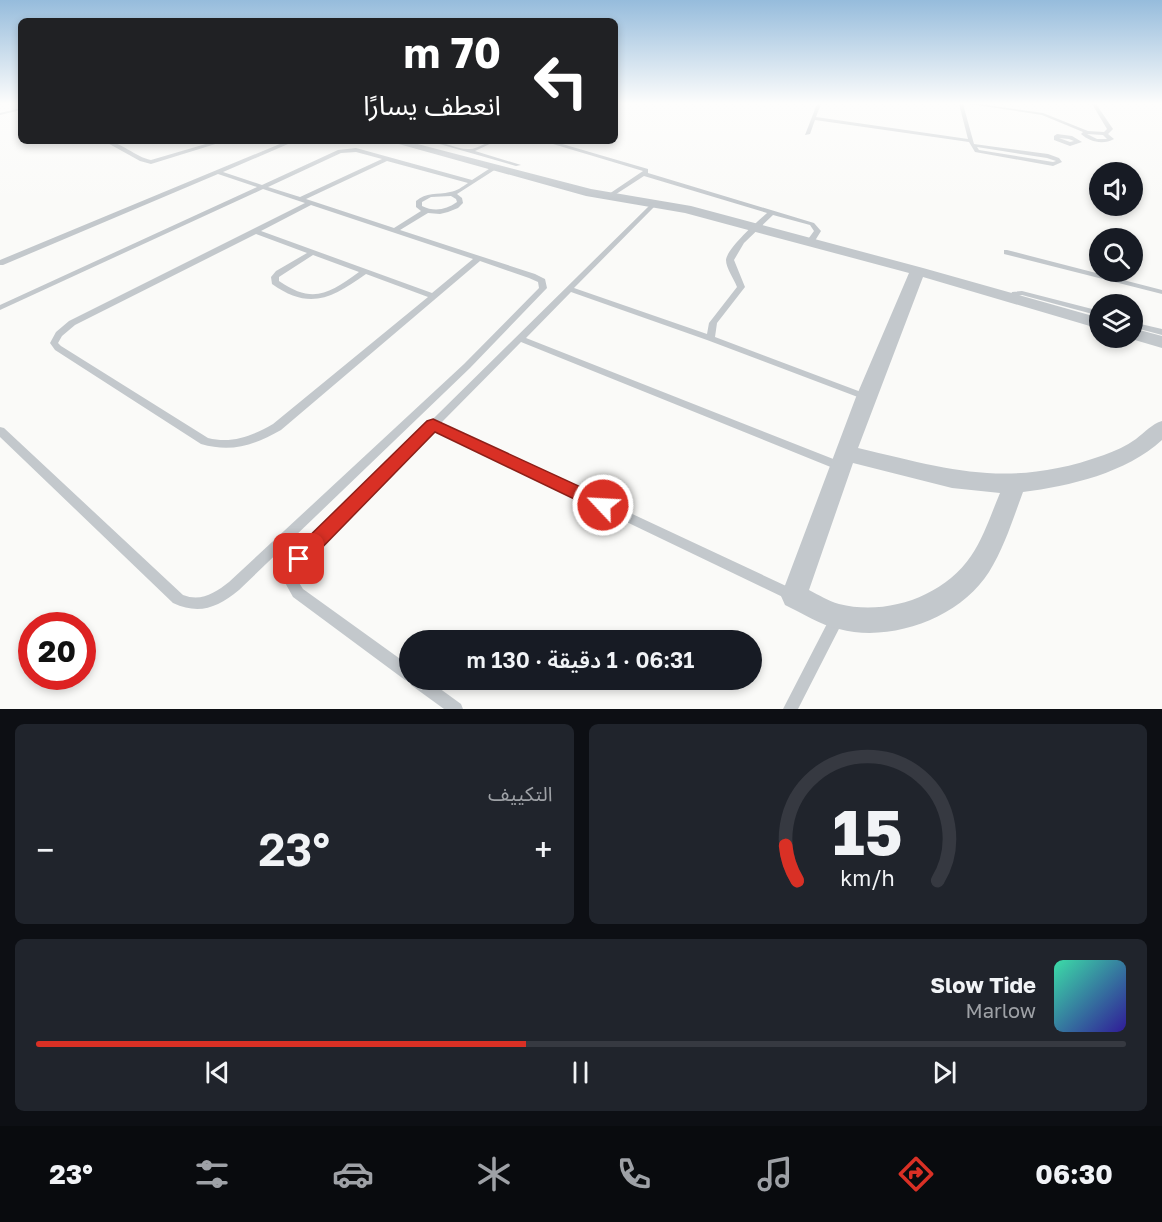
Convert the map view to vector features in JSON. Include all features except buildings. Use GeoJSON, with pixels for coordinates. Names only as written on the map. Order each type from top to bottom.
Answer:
{"type":"FeatureCollection","features":[{"type":"Feature","properties":{"kind":"street"},"geometry":{"type":"LineString","coordinates":[[404,144],[608,197],[686,208],[754,230],[1089,321]]}},
{"type":"Feature","properties":{"kind":"street"},"geometry":{"type":"LineString","coordinates":[[636,201],[810,242],[923,275]]}},
{"type":"Feature","properties":{"kind":"street"},"geometry":{"type":"LineString","coordinates":[[923,275],[866,397],[794,596],[838,616],[861,621],[891,618],[933,604],[962,586],[979,566],[990,546],[1015,484]]}},
{"type":"Feature","properties":{"kind":"street"},"geometry":{"type":"LineString","coordinates":[[1143,336],[1162,342]]}},
{"type":"Feature","properties":{"kind":"street"},"geometry":{"type":"LineString","coordinates":[[844,460],[966,481],[1015,484],[1042,481],[1115,461],[1139,449],[1162,428]]}},
{"type":"Feature","properties":{"kind":"lane"},"geometry":{"type":"LineString","coordinates":[[934,137],[971,143],[1048,156],[1059,162],[1053,164],[984,154],[973,148],[971,143],[970,137]]}},
{"type":"Feature","properties":{"kind":"lane"},"geometry":{"type":"LineString","coordinates":[[1075,138],[1079,137]]}},
{"type":"Feature","properties":{"kind":"lane"},"geometry":{"type":"LineString","coordinates":[[113,144],[142,160],[151,162],[212,144]]}},
{"type":"Feature","properties":{"kind":"lane"},"geometry":{"type":"LineString","coordinates":[[0,263],[285,144]]}},
{"type":"Feature","properties":{"kind":"lane"},"geometry":{"type":"LineString","coordinates":[[444,144],[518,165]]}},
{"type":"Feature","properties":{"kind":"lane"},"geometry":{"type":"LineString","coordinates":[[471,151],[486,144]]}},
{"type":"Feature","properties":{"kind":"lane"},"geometry":{"type":"LineString","coordinates":[[557,144],[644,168],[646,171],[643,174],[608,197]]}},
{"type":"Feature","properties":{"kind":"lane"},"geometry":{"type":"LineString","coordinates":[[0,308],[345,150],[471,182]]}},
{"type":"Feature","properties":{"kind":"lane"},"geometry":{"type":"LineString","coordinates":[[300,200],[386,159]]}},
{"type":"Feature","properties":{"kind":"lane"},"geometry":{"type":"LineString","coordinates":[[452,194],[494,168]]}},
{"type":"Feature","properties":{"kind":"lane"},"geometry":{"type":"LineString","coordinates":[[0,430],[178,599],[193,604],[210,602],[234,586],[467,366],[543,288],[542,281],[538,278],[218,172]]}},
{"type":"Feature","properties":{"kind":"lane"},"geometry":{"type":"LineString","coordinates":[[643,174],[772,212],[817,228],[818,231],[810,242]]}},
{"type":"Feature","properties":{"kind":"lane"},"geometry":{"type":"LineString","coordinates":[[436,193],[452,194],[460,200],[454,208],[437,212],[426,211],[419,207],[422,199],[436,193]]}},
{"type":"Feature","properties":{"kind":"lane"},"geometry":{"type":"LineString","coordinates":[[311,203],[72,323],[62,329],[54,343],[58,348],[205,441],[228,445],[258,438],[278,427],[479,258]]}},
{"type":"Feature","properties":{"kind":"lane"},"geometry":{"type":"LineString","coordinates":[[399,667],[298,593],[289,579],[299,559],[652,206]]}},
{"type":"Feature","properties":{"kind":"lane"},"geometry":{"type":"LineString","coordinates":[[394,231],[426,211]]}},
{"type":"Feature","properties":{"kind":"lane"},"geometry":{"type":"LineString","coordinates":[[710,338],[713,323],[741,287],[739,277],[730,264],[730,258],[772,212]]}},
{"type":"Feature","properties":{"kind":"lane"},"geometry":{"type":"LineString","coordinates":[[255,231],[434,296]]}},
{"type":"Feature","properties":{"kind":"lane"},"geometry":{"type":"LineString","coordinates":[[313,252],[279,273],[275,277],[275,282],[308,298],[315,298],[329,294],[365,271]]}},
{"type":"Feature","properties":{"kind":"lane"},"geometry":{"type":"LineString","coordinates":[[1007,252],[1162,292]]}},
{"type":"Feature","properties":{"kind":"lane"},"geometry":{"type":"LineString","coordinates":[[569,289],[710,338],[866,397]]}},
{"type":"Feature","properties":{"kind":"lane"},"geometry":{"type":"LineString","coordinates":[[1013,299],[1015,294],[1022,293],[1089,311]]}},
{"type":"Feature","properties":{"kind":"lane"},"geometry":{"type":"LineString","coordinates":[[1143,327],[1162,332]]}},
{"type":"Feature","properties":{"kind":"lane"},"geometry":{"type":"LineString","coordinates":[[519,338],[844,460]]}},
{"type":"Feature","properties":{"kind":"lane"},"geometry":{"type":"LineString","coordinates":[[433,425],[794,596]]}},
{"type":"Feature","properties":{"kind":"lane"},"geometry":{"type":"LineString","coordinates":[[790,709],[838,616]]}},
{"type":"Feature","properties":{"kind":"lane"},"geometry":{"type":"LineString","coordinates":[[430,690],[456,709]]}},
{"type":"Feature","properties":{"kind":"route"},"geometry":{"type":"LineString","coordinates":[[299,559],[433,425],[603,505]]}}]}
